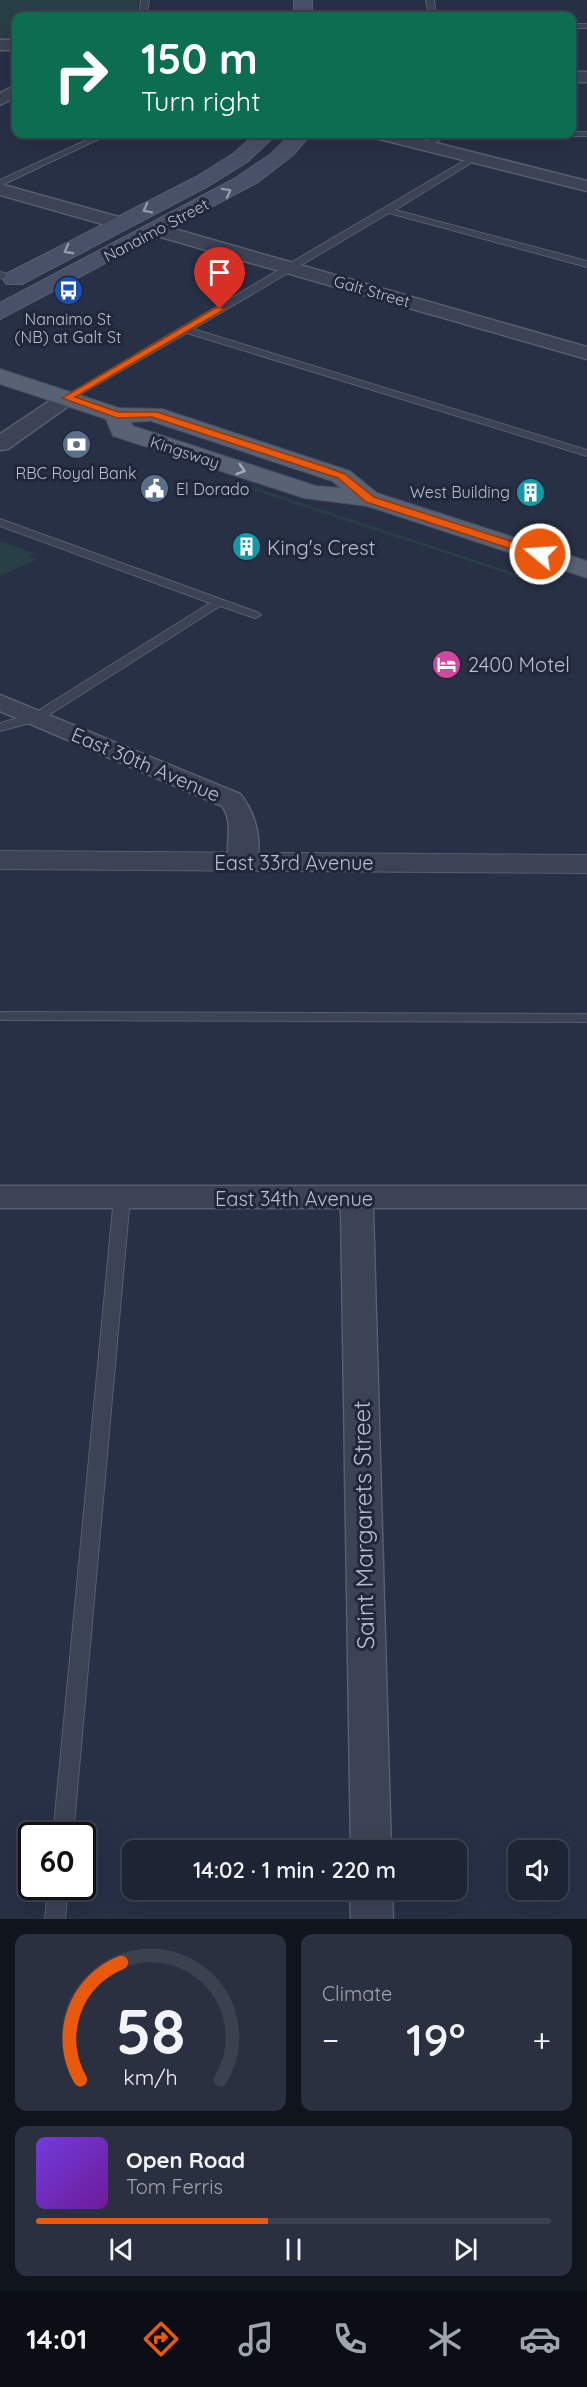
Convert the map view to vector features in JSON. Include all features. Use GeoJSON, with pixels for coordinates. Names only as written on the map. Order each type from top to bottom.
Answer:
{"type":"FeatureCollection","features":[{"type":"Feature","properties":{"kind":"main road","name":"Nanaimo Street"},"geometry":{"type":"LineString","coordinates":[[5,280],[203,181],[240,158],[262,138]]}},
{"type":"Feature","properties":{"kind":"main road","name":"Nanaimo Street"},"geometry":{"type":"LineString","coordinates":[[0,312],[157,230],[266,169],[298,138]]}},
{"type":"Feature","properties":{"kind":"main road","name":"Kingsway"},"geometry":{"type":"LineString","coordinates":[[0,376],[117,415],[122,431],[313,493],[370,499],[587,570]]}},
{"type":"Feature","properties":{"kind":"street"},"geometry":{"type":"LineString","coordinates":[[399,138],[587,186]]}},
{"type":"Feature","properties":{"kind":"street"},"geometry":{"type":"LineString","coordinates":[[0,189],[120,223]]}},
{"type":"Feature","properties":{"kind":"street","name":"Galt Street"},"geometry":{"type":"LineString","coordinates":[[157,230],[587,352]]}},
{"type":"Feature","properties":{"kind":"street"},"geometry":{"type":"LineString","coordinates":[[0,444],[67,398]]}},
{"type":"Feature","properties":{"kind":"street","name":"East 30th Avenue"},"geometry":{"type":"LineString","coordinates":[[0,702],[231,801],[241,812],[243,820],[242,862]]}},
{"type":"Feature","properties":{"kind":"street","name":"East 33rd Avenue"},"geometry":{"type":"LineString","coordinates":[[0,860],[587,864]]}},
{"type":"Feature","properties":{"kind":"street","name":"East 34th Avenue"},"geometry":{"type":"LineString","coordinates":[[0,1197],[587,1197]]}},
{"type":"Feature","properties":{"kind":"street","name":"Saint Margarets Street"},"geometry":{"type":"LineString","coordinates":[[357,1198],[370,1840]]}},
{"type":"Feature","properties":{"kind":"street"},"geometry":{"type":"LineString","coordinates":[[371,1900],[372,1919]]}},
{"type":"Feature","properties":{"kind":"lane"},"geometry":{"type":"LineString","coordinates":[[0,183],[96,138]]}},
{"type":"Feature","properties":{"kind":"lane"},"geometry":{"type":"LineString","coordinates":[[427,144],[437,138]]}},
{"type":"Feature","properties":{"kind":"lane"},"geometry":{"type":"LineString","coordinates":[[67,398],[292,268],[475,158]]}},
{"type":"Feature","properties":{"kind":"lane"},"geometry":{"type":"LineString","coordinates":[[387,210],[587,264]]}},
{"type":"Feature","properties":{"kind":"lane"},"geometry":{"type":"LineString","coordinates":[[184,329],[587,453]]}},
{"type":"Feature","properties":{"kind":"lane"},"geometry":{"type":"LineString","coordinates":[[0,522],[255,615]]}},
{"type":"Feature","properties":{"kind":"lane"},"geometry":{"type":"LineString","coordinates":[[0,727],[37,717],[219,602]]}},
{"type":"Feature","properties":{"kind":"lane"},"geometry":{"type":"LineString","coordinates":[[0,1016],[587,1018]]}},
{"type":"Feature","properties":{"kind":"lane"},"geometry":{"type":"LineString","coordinates":[[64,1822],[122,1197]]}},
{"type":"Feature","properties":{"kind":"lane"},"geometry":{"type":"LineString","coordinates":[[55,1919],[57,1900]]}},
{"type":"Feature","properties":{"kind":"shaded area"},"geometry":{"type":"Polygon","coordinates":[[[0,0],[139,0],[138,12],[12,12],[12,41],[0,41],[0,0]]]}},
{"type":"Feature","properties":{"kind":"shaded area"},"geometry":{"type":"Polygon","coordinates":[[[256,488],[541,582],[541,585],[253,490],[256,488]]]}},
{"type":"Feature","properties":{"kind":"shaded area"},"geometry":{"type":"Polygon","coordinates":[[[0,541],[33,553],[29,557],[38,559],[0,576],[0,541]]]}},
{"type":"Feature","properties":{"kind":"place","name":"Nanaimo St (NB) at Galt St"},"geometry":{"type":"Point","coordinates":[68,291]}},
{"type":"Feature","properties":{"kind":"place","name":"RBC Royal Bank"},"geometry":{"type":"Point","coordinates":[76,445]}},
{"type":"Feature","properties":{"kind":"place","name":"El Dorado"},"geometry":{"type":"Point","coordinates":[155,489]}},
{"type":"Feature","properties":{"kind":"place","name":"West Building"},"geometry":{"type":"Point","coordinates":[531,492]}},
{"type":"Feature","properties":{"kind":"place","name":"King's Crest"},"geometry":{"type":"Point","coordinates":[246,547]}},
{"type":"Feature","properties":{"kind":"place","name":"2400 Motel"},"geometry":{"type":"Point","coordinates":[447,664]}},
{"type":"Feature","properties":{"kind":"route"},"geometry":{"type":"LineString","coordinates":[[220,309],[96,379],[67,398],[117,415],[153,414],[320,469],[341,476],[370,499],[540,554]]}}]}
